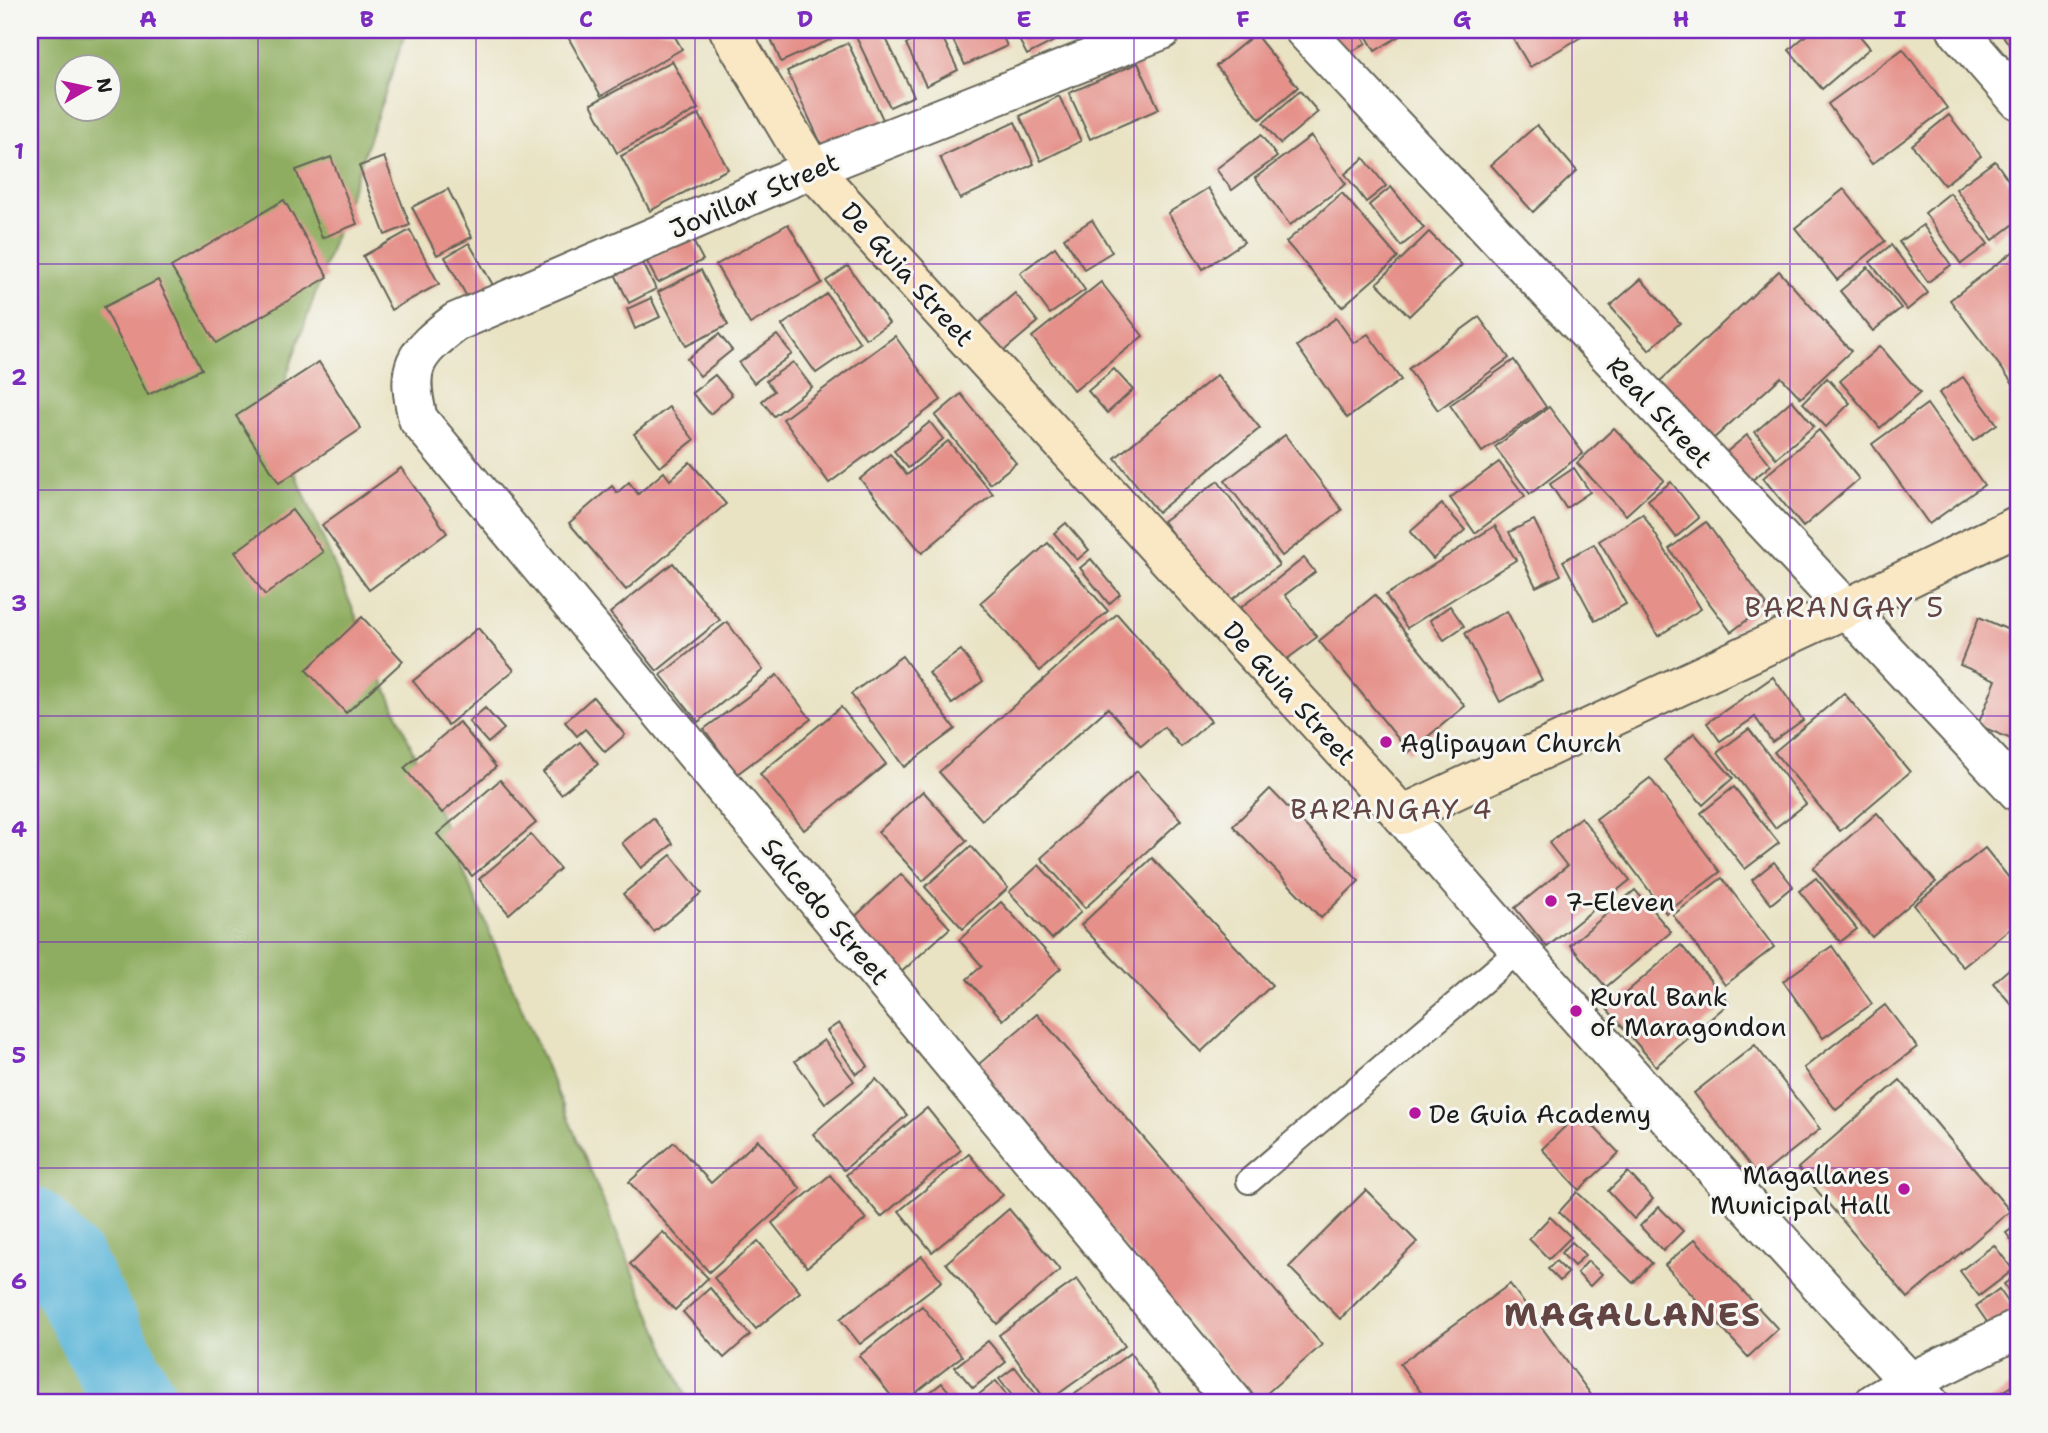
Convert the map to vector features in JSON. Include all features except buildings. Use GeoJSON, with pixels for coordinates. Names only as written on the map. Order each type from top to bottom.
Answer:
{"type":"FeatureCollection","features":[{"type":"Feature","properties":{"kind":"main road","name":"De Guia Street"},"geometry":{"type":"LineString","coordinates":[[729,30],[812,169],[1402,815]]}},
{"type":"Feature","properties":{"kind":"main road"},"geometry":{"type":"LineString","coordinates":[[1402,815],[1845,609],[2018,525]]}},
{"type":"Feature","properties":{"kind":"street","name":"Jovillar Street"},"geometry":{"type":"LineString","coordinates":[[418,419],[411,391],[413,368],[429,343],[456,322],[812,169],[1162,30]]}},
{"type":"Feature","properties":{"kind":"street","name":"Real Street"},"geometry":{"type":"LineString","coordinates":[[1304,30],[2018,792]]}},
{"type":"Feature","properties":{"kind":"street"},"geometry":{"type":"LineString","coordinates":[[1957,30],[2018,100]]}},
{"type":"Feature","properties":{"kind":"street","name":"Salcedo Street"},"geometry":{"type":"LineString","coordinates":[[418,419],[1234,1403]]}},
{"type":"Feature","properties":{"kind":"street","name":"De Guia Street"},"geometry":{"type":"LineString","coordinates":[[1402,815],[1519,950],[1920,1393]]}},
{"type":"Feature","properties":{"kind":"street"},"geometry":{"type":"LineString","coordinates":[[1874,1403],[1920,1393],[2018,1329]]}},
{"type":"Feature","properties":{"kind":"lane"},"geometry":{"type":"LineString","coordinates":[[1249,1181],[1519,950]]}},
{"type":"Feature","properties":{"kind":"green space"},"geometry":{"type":"Polygon","coordinates":[[[30,30],[407,30],[272,418],[687,1399],[693,1403],[30,1403],[30,30]]]}},
{"type":"Feature","properties":{"kind":"waterway"},"geometry":{"type":"LineString","coordinates":[[30,1229],[66,1268],[136,1403]]}},
{"type":"Feature","properties":{"kind":"place","name":"Aglipayan Church"},"geometry":{"type":"Point","coordinates":[1386,742]}},
{"type":"Feature","properties":{"kind":"place","name":"7-Eleven"},"geometry":{"type":"Point","coordinates":[1551,901]}},
{"type":"Feature","properties":{"kind":"place","name":"Rural Bank of Maragondon"},"geometry":{"type":"Point","coordinates":[1576,1011]}},
{"type":"Feature","properties":{"kind":"place","name":"De Guia Academy"},"geometry":{"type":"Point","coordinates":[1415,1113]}},
{"type":"Feature","properties":{"kind":"place","name":"Magallanes Municipal Hall"},"geometry":{"type":"Point","coordinates":[1904,1189]}},
{"type":"Feature","properties":{"kind":"district","name":"BARANGAY 5"},"geometry":{"type":"Point","coordinates":[1845,607]}},
{"type":"Feature","properties":{"kind":"district","name":"BARANGAY 4"},"geometry":{"type":"Point","coordinates":[1392,809]}},
{"type":"Feature","properties":{"kind":"district","name":"MAGALLANES"},"geometry":{"type":"Point","coordinates":[1633,1314]}}]}
